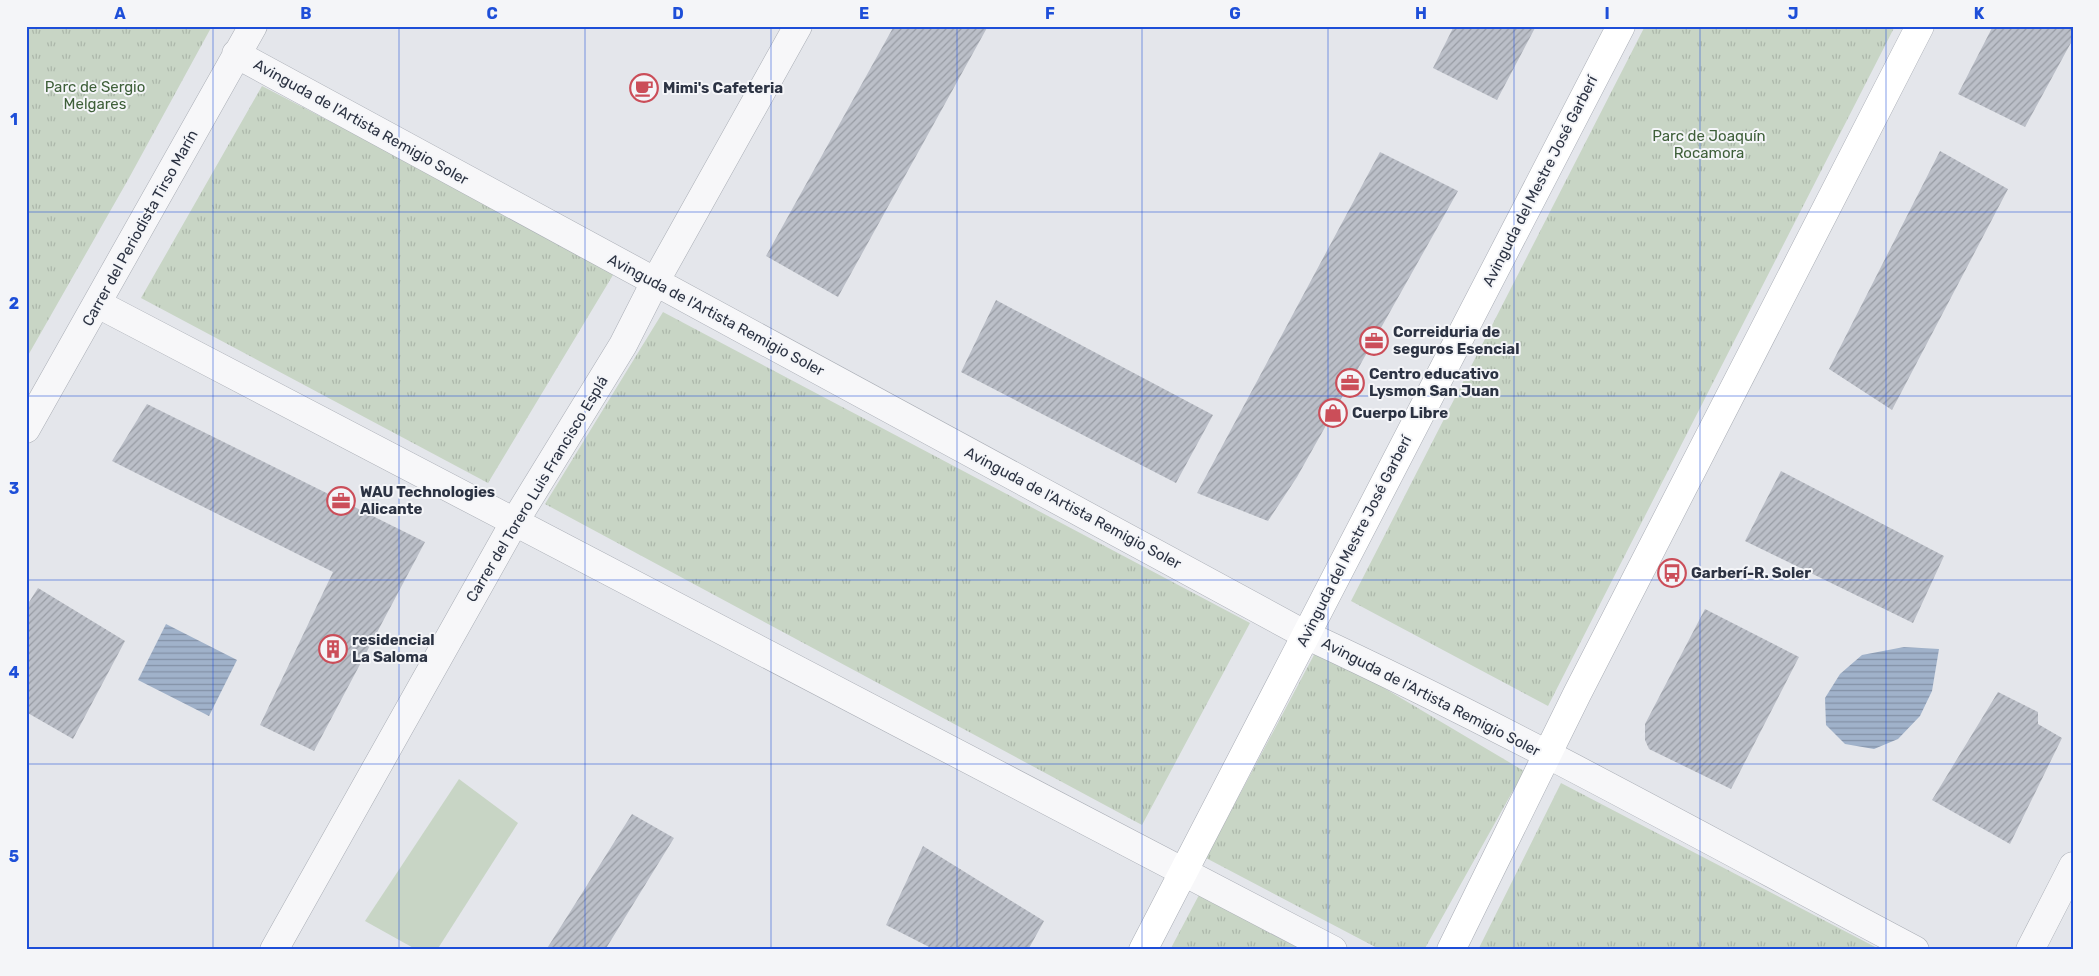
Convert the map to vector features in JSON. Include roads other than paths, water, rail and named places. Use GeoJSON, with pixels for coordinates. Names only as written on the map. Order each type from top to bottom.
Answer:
{"type":"FeatureCollection","features":[{"type":"Feature","properties":{"kind":"street","name":"Carrer del Periodista Tirso Marín"},"geometry":{"type":"LineString","coordinates":[[26,429],[253,26]]}},
{"type":"Feature","properties":{"kind":"street","name":"Carrer del Torero Luis Francisco Esplá"},"geometry":{"type":"LineString","coordinates":[[274,950],[515,521],[623,344],[655,282],[798,26]]}},
{"type":"Feature","properties":{"kind":"street","name":"Avinguda del Mestre José Garberí"},"geometry":{"type":"LineString","coordinates":[[1144,950],[1621,26]]}},
{"type":"Feature","properties":{"kind":"street"},"geometry":{"type":"LineString","coordinates":[[1451,950],[1547,755],[1920,26]]}},
{"type":"Feature","properties":{"kind":"street","name":"Avinguda de l'Artista Remigio Soler"},"geometry":{"type":"LineString","coordinates":[[236,54],[1306,635],[1369,664],[1547,755],[1915,950]]}},
{"type":"Feature","properties":{"kind":"street"},"geometry":{"type":"LineString","coordinates":[[98,304],[1333,950]]}},
{"type":"Feature","properties":{"kind":"street"},"geometry":{"type":"LineString","coordinates":[[2030,950],[2073,866]]}},
{"type":"Feature","properties":{"kind":"water"},"geometry":{"type":"Polygon","coordinates":[[[166,624],[237,660],[209,716],[138,680],[166,624]]]}},
{"type":"Feature","properties":{"kind":"water"},"geometry":{"type":"Polygon","coordinates":[[[1904,647],[1939,649],[1932,691],[1920,716],[1898,739],[1874,749],[1845,744],[1826,725],[1825,698],[1840,674],[1862,655],[1904,647]]]}},
{"type":"Feature","properties":{"kind":"place","name":"Mimi's Cafeteria"},"geometry":{"type":"Point","coordinates":[644,88]}},
{"type":"Feature","properties":{"kind":"place","name":"Correiduria de seguros Esencial"},"geometry":{"type":"Point","coordinates":[1374,341]}},
{"type":"Feature","properties":{"kind":"place","name":"Centro educativo Lysmon San Juan"},"geometry":{"type":"Point","coordinates":[1350,383]}},
{"type":"Feature","properties":{"kind":"place","name":"Cuerpo Libre"},"geometry":{"type":"Point","coordinates":[1333,413]}},
{"type":"Feature","properties":{"kind":"place","name":"WAU Technologies Alicante"},"geometry":{"type":"Point","coordinates":[341,501]}},
{"type":"Feature","properties":{"kind":"place","name":"Garberí-R. Soler"},"geometry":{"type":"Point","coordinates":[1672,573]}},
{"type":"Feature","properties":{"kind":"place","name":"residencial La Saloma"},"geometry":{"type":"Point","coordinates":[333,649]}},
{"type":"Feature","properties":{"kind":"park label","name":"Parc de Sergio Melgares"},"geometry":{"type":"Point","coordinates":[95,96]}},
{"type":"Feature","properties":{"kind":"park label","name":"Parc de Joaquín Rocamora"},"geometry":{"type":"Point","coordinates":[1709,144]}}]}
